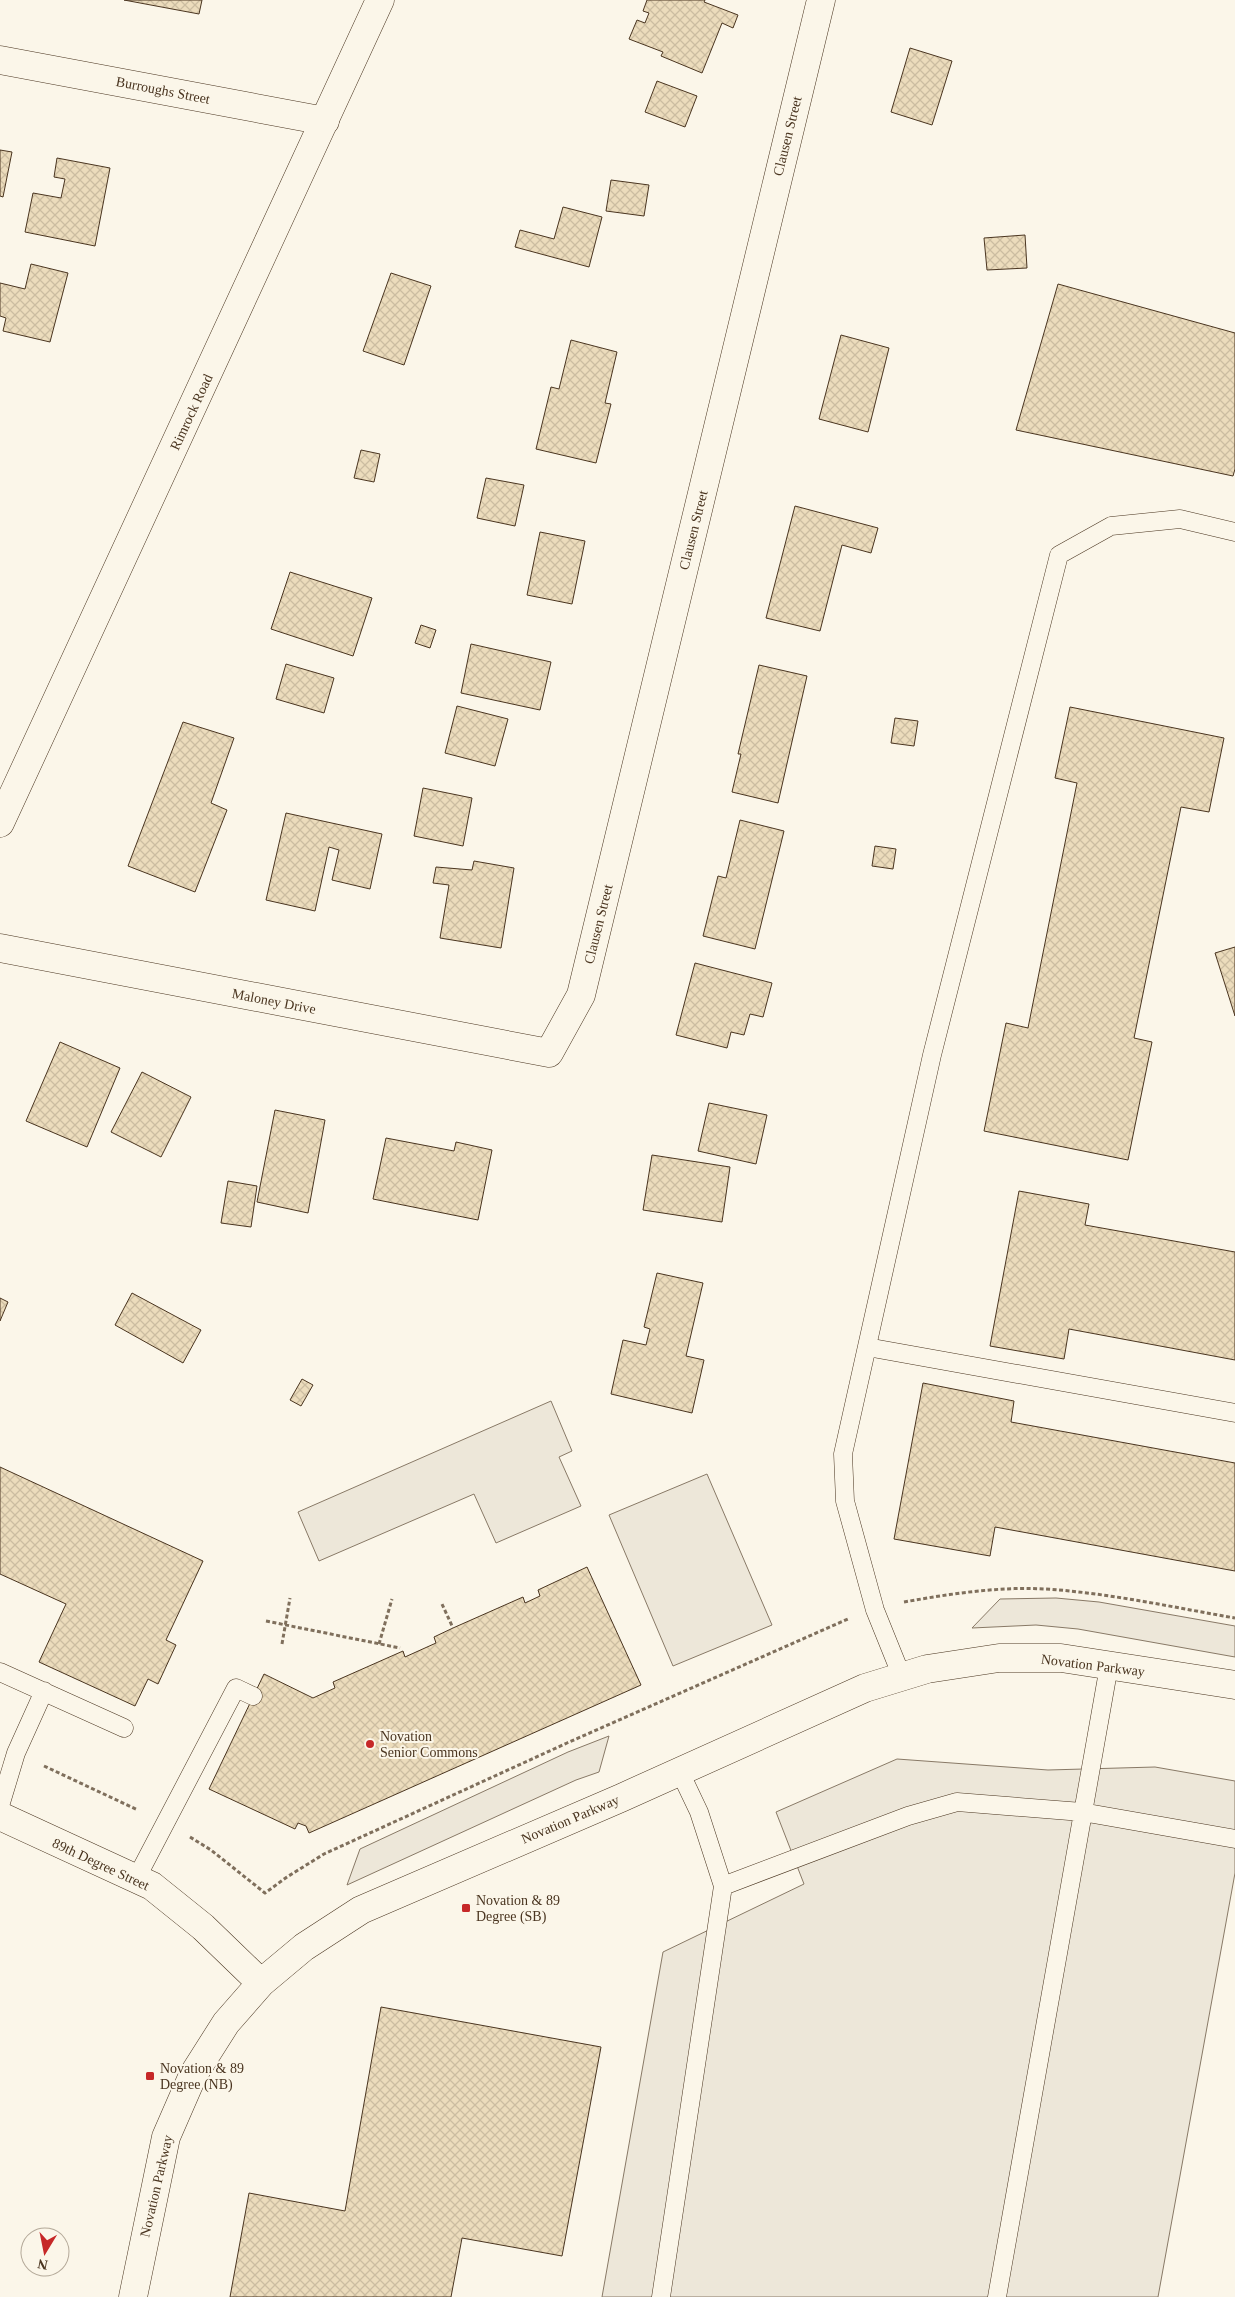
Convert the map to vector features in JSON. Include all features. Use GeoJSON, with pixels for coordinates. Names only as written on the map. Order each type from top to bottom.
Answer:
{"type":"FeatureCollection","features":[{"type":"Feature","properties":{"kind":"street","name":"Rimrock Road"},"geometry":{"type":"LineString","coordinates":[[0,823],[380,0]]}},
{"type":"Feature","properties":{"kind":"street","name":"Clausen Street"},"geometry":{"type":"LineString","coordinates":[[549,1053],[581,994],[821,0]]}},
{"type":"Feature","properties":{"kind":"street","name":"Burroughs Street"},"geometry":{"type":"LineString","coordinates":[[0,60],[325,121]]}},
{"type":"Feature","properties":{"kind":"street","name":"Maloney Drive"},"geometry":{"type":"LineString","coordinates":[[0,948],[549,1053]]}},
{"type":"Feature","properties":{"kind":"street","name":"Novation Parkway"},"geometry":{"type":"LineString","coordinates":[[132,2297],[166,2138],[193,2076],[226,2023],[261,1983],[304,1946],[361,1910],[865,1688],[927,1669],[999,1658],[1061,1658],[1235,1685]]}},
{"type":"Feature","properties":{"kind":"street","name":"89th Degree Street"},"geometry":{"type":"LineString","coordinates":[[0,1816],[152,1886],[203,1927],[261,1983]]}},
{"type":"Feature","properties":{"kind":"lane"},"geometry":{"type":"LineString","coordinates":[[902,1677],[875,1610],[845,1501],[843,1454],[932,1055],[1059,555],[1111,526],[1180,519],[1235,532]]}},
{"type":"Feature","properties":{"kind":"lane"},"geometry":{"type":"LineString","coordinates":[[867,1347],[1235,1414]]}},
{"type":"Feature","properties":{"kind":"lane"},"geometry":{"type":"LineString","coordinates":[[997,2297],[1109,1666]]}},
{"type":"Feature","properties":{"kind":"lane"},"geometry":{"type":"LineString","coordinates":[[0,1672],[124,1728]]}},
{"type":"Feature","properties":{"kind":"lane"},"geometry":{"type":"LineString","coordinates":[[136,1879],[236,1688],[253,1696]]}},
{"type":"Feature","properties":{"kind":"lane"},"geometry":{"type":"LineString","coordinates":[[0,1806],[16,1753],[44,1691]]}},
{"type":"Feature","properties":{"kind":"lane"},"geometry":{"type":"LineString","coordinates":[[661,2297],[723,1886],[699,1812],[679,1770]]}},
{"type":"Feature","properties":{"kind":"lane"},"geometry":{"type":"LineString","coordinates":[[723,1886],[908,1816],[957,1802],[1082,1812],[1235,1840]]}},
{"type":"Feature","properties":{"kind":"path"},"geometry":{"type":"LineString","coordinates":[[16,1753],[165,1822],[211,1850],[265,1893],[324,1854],[567,1743],[732,1672],[814,1634],[875,1610],[900,1603],[954,1593],[1000,1589],[1057,1590],[1102,1595],[1235,1618]]}},
{"type":"Feature","properties":{"kind":"path"},"geometry":{"type":"LineString","coordinates":[[282,1644],[290,1598]]}},
{"type":"Feature","properties":{"kind":"path"},"geometry":{"type":"LineString","coordinates":[[379,1644],[392,1599]]}},
{"type":"Feature","properties":{"kind":"path"},"geometry":{"type":"LineString","coordinates":[[442,1604],[453,1628]]}},
{"type":"Feature","properties":{"kind":"path"},"geometry":{"type":"LineString","coordinates":[[266,1621],[400,1648]]}},
{"type":"Feature","properties":{"kind":"shaded area"},"geometry":{"type":"Polygon","coordinates":[[[551,1401],[572,1451],[559,1457],[581,1506],[496,1543],[474,1494],[319,1561],[298,1512],[551,1401]]]}},
{"type":"Feature","properties":{"kind":"shaded area"},"geometry":{"type":"Polygon","coordinates":[[[707,1474],[772,1625],[673,1666],[609,1515],[707,1474]]]}},
{"type":"Feature","properties":{"kind":"shaded area"},"geometry":{"type":"Polygon","coordinates":[[[1056,1598],[1099,1602],[1235,1626],[1235,1657],[1078,1629],[1036,1625],[972,1628],[1000,1599],[1056,1598]]]}},
{"type":"Feature","properties":{"kind":"shaded area"},"geometry":{"type":"Polygon","coordinates":[[[609,1736],[599,1772],[576,1780],[347,1885],[360,1849],[568,1752],[609,1736]]]}},
{"type":"Feature","properties":{"kind":"shaded area"},"geometry":{"type":"Polygon","coordinates":[[[897,1759],[1048,1770],[1155,1767],[1235,1781],[1235,1873],[1158,2297],[602,2297],[663,1952],[804,1884],[776,1812],[897,1759]]]}},
{"type":"Feature","properties":{"kind":"building"},"geometry":{"type":"Polygon","coordinates":[[[124,0],[202,0],[199,14],[124,0]]]}},
{"type":"Feature","properties":{"kind":"building"},"geometry":{"type":"Polygon","coordinates":[[[647,0],[705,0],[704,2],[738,15],[733,28],[722,23],[702,73],[661,56],[663,52],[629,39],[637,20],[645,23],[649,13],[643,11],[647,0]]]}},
{"type":"Feature","properties":{"kind":"building"},"geometry":{"type":"Polygon","coordinates":[[[910,48],[952,61],[932,125],[891,112],[910,48]]]}},
{"type":"Feature","properties":{"kind":"building"},"geometry":{"type":"Polygon","coordinates":[[[657,81],[697,96],[685,127],[645,112],[657,81]]]}},
{"type":"Feature","properties":{"kind":"building"},"geometry":{"type":"Polygon","coordinates":[[[0,150],[12,152],[3,197],[0,196],[0,150]]]}},
{"type":"Feature","properties":{"kind":"building"},"geometry":{"type":"Polygon","coordinates":[[[57,158],[110,168],[95,246],[25,232],[33,193],[61,198],[65,179],[54,177],[57,158]]]}},
{"type":"Feature","properties":{"kind":"building"},"geometry":{"type":"Polygon","coordinates":[[[611,180],[649,185],[644,216],[606,211],[611,180]]]}},
{"type":"Feature","properties":{"kind":"building"},"geometry":{"type":"Polygon","coordinates":[[[563,207],[602,217],[589,267],[515,247],[520,230],[554,239],[563,207]]]}},
{"type":"Feature","properties":{"kind":"building"},"geometry":{"type":"Polygon","coordinates":[[[1025,235],[1027,268],[987,270],[984,238],[1025,235]]]}},
{"type":"Feature","properties":{"kind":"building"},"geometry":{"type":"Polygon","coordinates":[[[31,264],[68,273],[50,342],[3,331],[6,318],[0,316],[0,283],[25,289],[31,264]]]}},
{"type":"Feature","properties":{"kind":"building"},"geometry":{"type":"Polygon","coordinates":[[[391,273],[431,286],[404,365],[363,351],[391,273]]]}},
{"type":"Feature","properties":{"kind":"building"},"geometry":{"type":"Polygon","coordinates":[[[1058,284],[1235,333],[1235,469],[1233,476],[1016,430],[1058,284]]]}},
{"type":"Feature","properties":{"kind":"building"},"geometry":{"type":"Polygon","coordinates":[[[841,335],[889,348],[868,432],[819,419],[841,335]]]}},
{"type":"Feature","properties":{"kind":"building"},"geometry":{"type":"Polygon","coordinates":[[[571,340],[617,352],[605,403],[611,404],[596,463],[536,449],[551,387],[559,389],[571,340]]]}},
{"type":"Feature","properties":{"kind":"building"},"geometry":{"type":"Polygon","coordinates":[[[361,450],[380,454],[374,482],[354,478],[361,450]]]}},
{"type":"Feature","properties":{"kind":"building"},"geometry":{"type":"Polygon","coordinates":[[[486,478],[524,485],[515,526],[477,518],[486,478]]]}},
{"type":"Feature","properties":{"kind":"building"},"geometry":{"type":"Polygon","coordinates":[[[795,506],[878,528],[871,553],[842,545],[820,631],[766,618],[795,506]]]}},
{"type":"Feature","properties":{"kind":"building"},"geometry":{"type":"Polygon","coordinates":[[[540,532],[585,541],[572,604],[527,595],[540,532]]]}},
{"type":"Feature","properties":{"kind":"building"},"geometry":{"type":"Polygon","coordinates":[[[290,572],[372,598],[353,656],[271,629],[290,572]]]}},
{"type":"Feature","properties":{"kind":"building"},"geometry":{"type":"Polygon","coordinates":[[[421,625],[436,630],[430,648],[415,643],[421,625]]]}},
{"type":"Feature","properties":{"kind":"building"},"geometry":{"type":"Polygon","coordinates":[[[471,644],[551,662],[540,710],[461,693],[471,644]]]}},
{"type":"Feature","properties":{"kind":"building"},"geometry":{"type":"Polygon","coordinates":[[[286,664],[334,678],[324,713],[276,699],[286,664]]]}},
{"type":"Feature","properties":{"kind":"building"},"geometry":{"type":"Polygon","coordinates":[[[759,665],[807,676],[778,803],[732,792],[741,754],[738,754],[759,665]]]}},
{"type":"Feature","properties":{"kind":"building"},"geometry":{"type":"Polygon","coordinates":[[[457,706],[508,719],[495,766],[445,753],[457,706]]]}},
{"type":"Feature","properties":{"kind":"building"},"geometry":{"type":"Polygon","coordinates":[[[1070,707],[1224,738],[1209,812],[1181,807],[1134,1038],[1152,1042],[1128,1160],[984,1131],[1006,1023],[1028,1028],[1077,783],[1055,778],[1070,707]]]}},
{"type":"Feature","properties":{"kind":"building"},"geometry":{"type":"Polygon","coordinates":[[[895,718],[918,721],[914,746],[891,743],[895,718]]]}},
{"type":"Feature","properties":{"kind":"building"},"geometry":{"type":"Polygon","coordinates":[[[183,722],[234,738],[211,803],[227,810],[195,892],[128,866],[183,722]]]}},
{"type":"Feature","properties":{"kind":"building"},"geometry":{"type":"Polygon","coordinates":[[[423,788],[472,798],[463,846],[414,836],[423,788]]]}},
{"type":"Feature","properties":{"kind":"building"},"geometry":{"type":"Polygon","coordinates":[[[286,813],[382,834],[370,889],[332,880],[339,850],[329,847],[315,911],[266,900],[286,813]]]}},
{"type":"Feature","properties":{"kind":"building"},"geometry":{"type":"Polygon","coordinates":[[[740,820],[784,831],[755,949],[703,936],[718,876],[726,878],[740,820]]]}},
{"type":"Feature","properties":{"kind":"building"},"geometry":{"type":"Polygon","coordinates":[[[875,846],[896,849],[893,869],[872,866],[875,846]]]}},
{"type":"Feature","properties":{"kind":"building"},"geometry":{"type":"Polygon","coordinates":[[[474,861],[514,868],[501,948],[440,938],[449,885],[433,883],[436,867],[472,870],[474,861]]]}},
{"type":"Feature","properties":{"kind":"building"},"geometry":{"type":"Polygon","coordinates":[[[1235,947],[1235,1016],[1215,953],[1235,947]]]}},
{"type":"Feature","properties":{"kind":"building"},"geometry":{"type":"Polygon","coordinates":[[[695,963],[772,983],[763,1017],[750,1014],[744,1035],[731,1032],[727,1048],[676,1035],[695,963]]]}},
{"type":"Feature","properties":{"kind":"building"},"geometry":{"type":"Polygon","coordinates":[[[60,1042],[120,1068],[87,1147],[26,1121],[60,1042]]]}},
{"type":"Feature","properties":{"kind":"building"},"geometry":{"type":"Polygon","coordinates":[[[142,1072],[191,1097],[161,1157],[111,1132],[142,1072]]]}},
{"type":"Feature","properties":{"kind":"building"},"geometry":{"type":"Polygon","coordinates":[[[709,1103],[767,1115],[756,1164],[698,1151],[709,1103]]]}},
{"type":"Feature","properties":{"kind":"building"},"geometry":{"type":"Polygon","coordinates":[[[275,1110],[325,1120],[308,1213],[257,1202],[275,1110]]]}},
{"type":"Feature","properties":{"kind":"building"},"geometry":{"type":"Polygon","coordinates":[[[386,1138],[454,1151],[456,1142],[492,1150],[478,1220],[373,1199],[386,1138]]]}},
{"type":"Feature","properties":{"kind":"building"},"geometry":{"type":"Polygon","coordinates":[[[652,1155],[730,1167],[722,1222],[643,1210],[652,1155]]]}},
{"type":"Feature","properties":{"kind":"building"},"geometry":{"type":"Polygon","coordinates":[[[228,1181],[257,1186],[251,1227],[221,1223],[228,1181]]]}},
{"type":"Feature","properties":{"kind":"building"},"geometry":{"type":"Polygon","coordinates":[[[1019,1191],[1089,1204],[1085,1225],[1235,1252],[1235,1360],[1069,1329],[1064,1359],[990,1346],[1019,1191]]]}},
{"type":"Feature","properties":{"kind":"building"},"geometry":{"type":"Polygon","coordinates":[[[657,1273],[703,1283],[686,1356],[704,1360],[692,1413],[611,1394],[623,1340],[646,1345],[650,1329],[644,1327],[657,1273]]]}},
{"type":"Feature","properties":{"kind":"building"},"geometry":{"type":"Polygon","coordinates":[[[132,1293],[201,1330],[183,1363],[115,1325],[132,1293]]]}},
{"type":"Feature","properties":{"kind":"building"},"geometry":{"type":"Polygon","coordinates":[[[0,1298],[8,1302],[0,1321],[0,1298]]]}},
{"type":"Feature","properties":{"kind":"building"},"geometry":{"type":"Polygon","coordinates":[[[302,1379],[313,1385],[301,1406],[290,1400],[302,1379]]]}},
{"type":"Feature","properties":{"kind":"building"},"geometry":{"type":"Polygon","coordinates":[[[923,1383],[1014,1401],[1011,1422],[1235,1463],[1235,1571],[995,1527],[990,1556],[894,1539],[923,1383]]]}},
{"type":"Feature","properties":{"kind":"building"},"geometry":{"type":"Polygon","coordinates":[[[0,1467],[203,1561],[166,1640],[176,1645],[158,1684],[148,1679],[135,1706],[39,1662],[66,1604],[0,1574],[0,1467]]]}},
{"type":"Feature","properties":{"kind":"building","name":"Novation Senior Commons"},"geometry":{"type":"Polygon","coordinates":[[[587,1567],[641,1685],[309,1833],[306,1826],[298,1823],[295,1829],[209,1789],[264,1674],[313,1698],[335,1688],[333,1682],[403,1651],[405,1657],[436,1643],[434,1637],[453,1628],[523,1597],[525,1603],[540,1596],[538,1590],[587,1567]]]}},
{"type":"Feature","properties":{"kind":"building"},"geometry":{"type":"Polygon","coordinates":[[[381,2007],[601,2047],[562,2256],[462,2238],[451,2297],[230,2297],[249,2193],[345,2211],[381,2007]]]}},
{"type":"Feature","properties":{"kind":"place","name":"Novation Senior Commons"},"geometry":{"type":"Point","coordinates":[370,1744]}},
{"type":"Feature","properties":{"kind":"place","name":"Novation & 89 Degree (SB)"},"geometry":{"type":"Point","coordinates":[466,1908]}},
{"type":"Feature","properties":{"kind":"place","name":"Novation & 89 Degree (NB)"},"geometry":{"type":"Point","coordinates":[150,2076]}}]}
